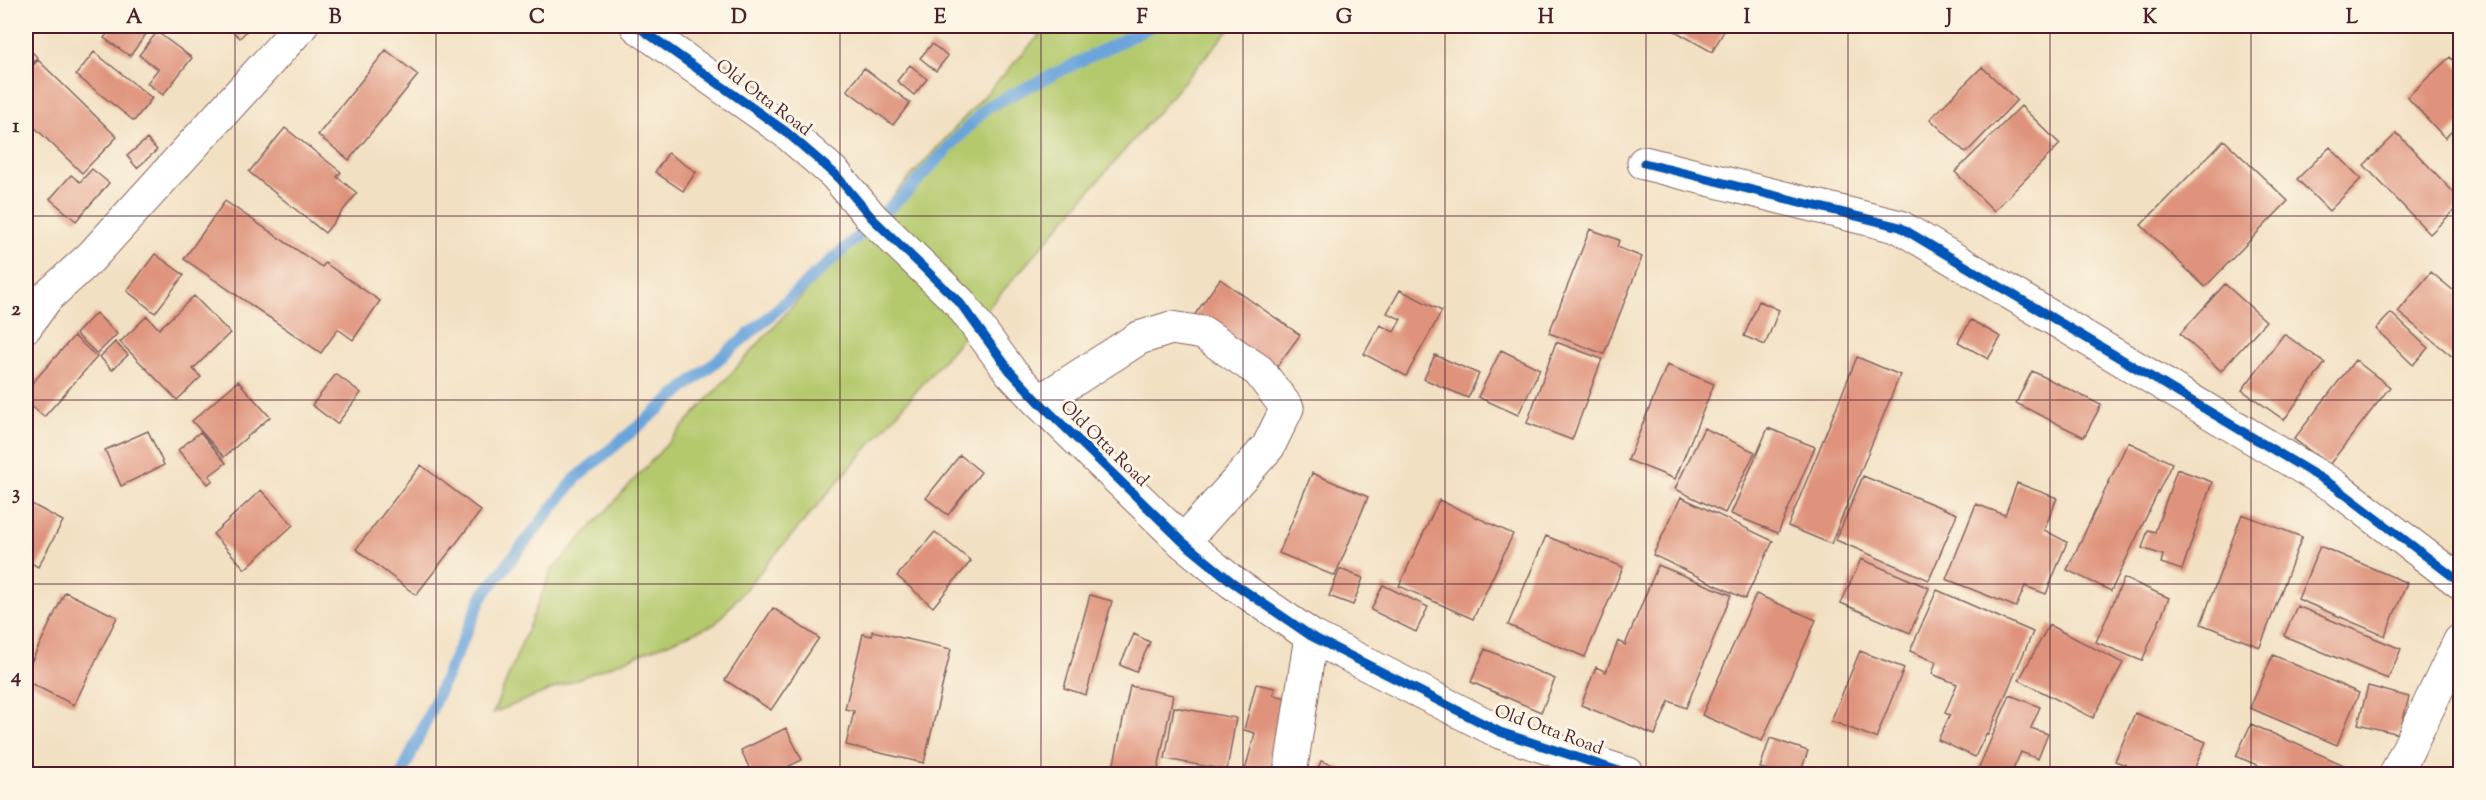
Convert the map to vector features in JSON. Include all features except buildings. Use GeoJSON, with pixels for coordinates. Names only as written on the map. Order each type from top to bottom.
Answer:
{"type":"FeatureCollection","features":[{"type":"Feature","properties":{"kind":"street"},"geometry":{"type":"LineString","coordinates":[[26,326],[46,298],[91,257],[301,26]]}},
{"type":"Feature","properties":{"kind":"street","name":"Old Otta Road"},"geometry":{"type":"LineString","coordinates":[[637,26],[785,131],[835,174],[872,218],[960,303],[1010,371],[1039,402],[1183,542],[1232,582],[1311,636],[1500,732],[1628,774]]}},
{"type":"Feature","properties":{"kind":"street"},"geometry":{"type":"LineString","coordinates":[[1644,162],[1900,227],[2334,486],[2460,582]]}},
{"type":"Feature","properties":{"kind":"street"},"geometry":{"type":"LineString","coordinates":[[1039,402],[1139,338],[1171,328],[1203,333],[1259,371],[1287,408],[1269,447],[1183,542]]}},
{"type":"Feature","properties":{"kind":"street"},"geometry":{"type":"LineString","coordinates":[[1290,774],[1311,636]]}},
{"type":"Feature","properties":{"kind":"street"},"geometry":{"type":"LineString","coordinates":[[2396,774],[2460,641]]}},
{"type":"Feature","properties":{"kind":"green space"},"geometry":{"type":"Polygon","coordinates":[[[1048,26],[1232,26],[715,624],[493,713],[552,570],[1048,26]]]}},
{"type":"Feature","properties":{"kind":"waterway"},"geometry":{"type":"LineString","coordinates":[[402,774],[483,595],[575,479],[762,323],[907,192],[987,107],[1152,26]]}},
{"type":"Feature","properties":{"kind":"cycle path"},"geometry":{"type":"LineString","coordinates":[[637,26],[785,131],[835,174],[872,218],[960,303],[1010,371],[1039,402],[1183,542],[1232,582],[1311,636],[1500,732],[1628,774]]}},
{"type":"Feature","properties":{"kind":"cycle path"},"geometry":{"type":"LineString","coordinates":[[1644,163],[1900,227],[2334,486],[2460,582]]}}]}
